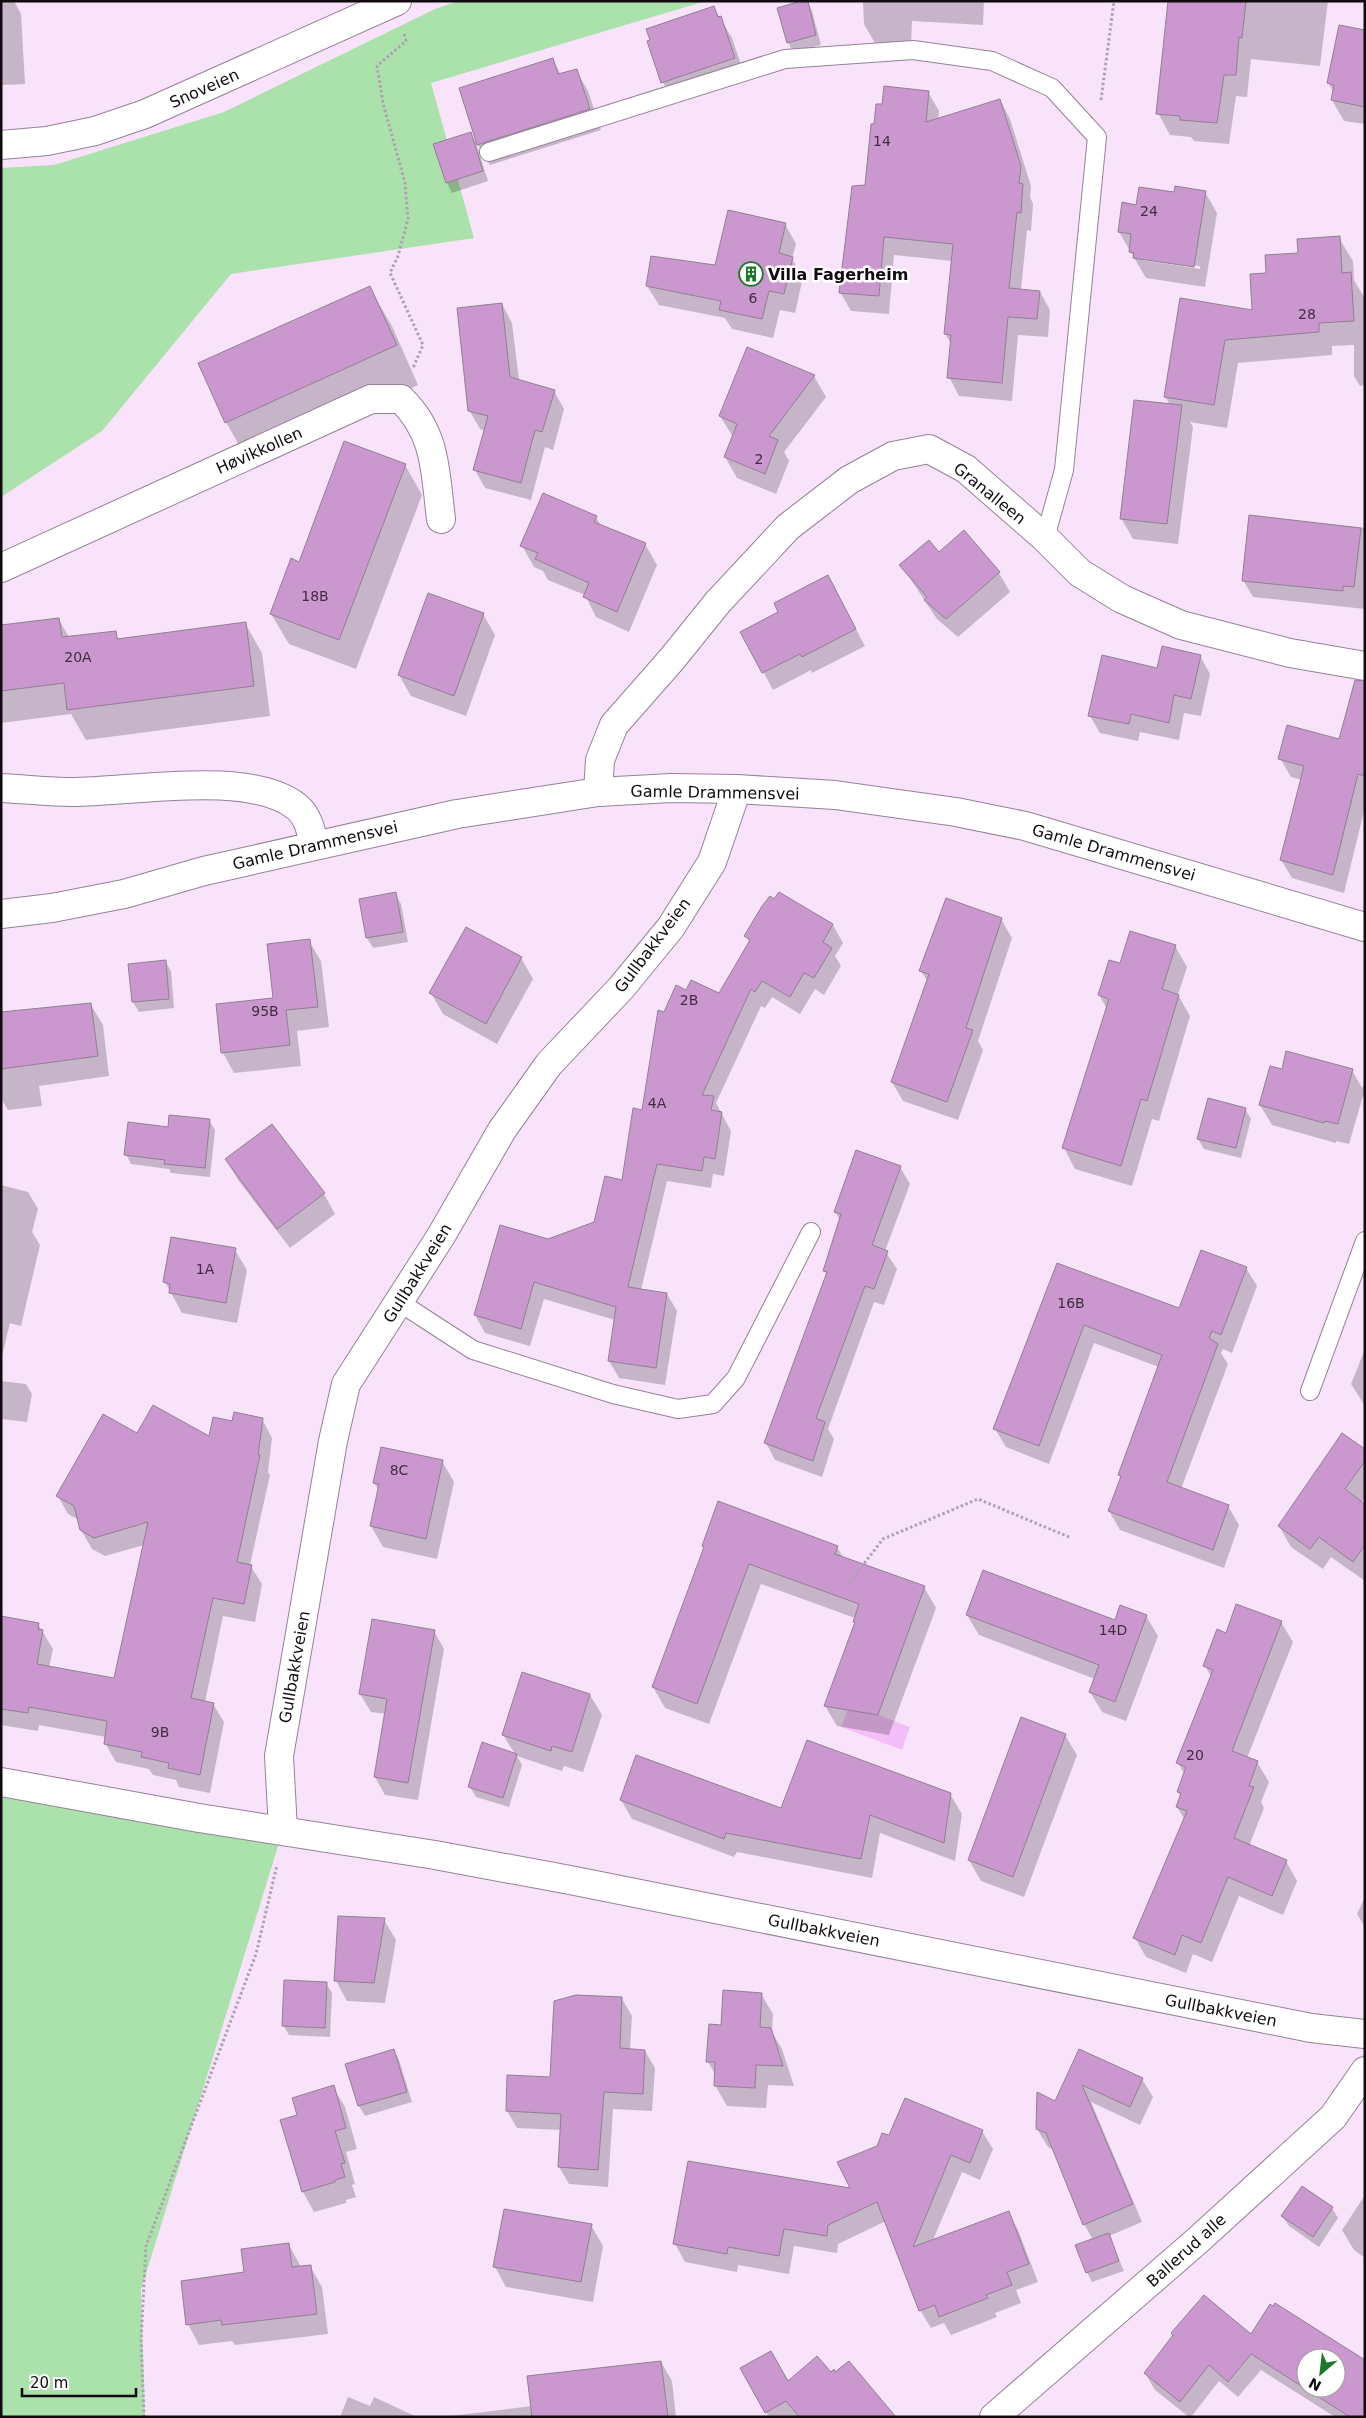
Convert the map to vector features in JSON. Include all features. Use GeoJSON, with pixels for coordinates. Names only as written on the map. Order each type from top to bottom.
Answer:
{"type":"FeatureCollection","features":[{"type":"Feature","properties":{"kind":"street","name":"Snoveien"},"geometry":{"type":"LineString","coordinates":[[1,145],[57,139],[95,131],[145,114],[397,1]]}},
{"type":"Feature","properties":{"kind":"street","name":"Høvikkollen"},"geometry":{"type":"LineString","coordinates":[[1,568],[371,400],[400,399],[414,411],[430,441],[441,519]]}},
{"type":"Feature","properties":{"kind":"street","name":"Granalleen"},"geometry":{"type":"LineString","coordinates":[[598,792],[600,760],[614,725],[672,659],[718,602],[788,528],[849,480],[893,456],[929,449],[966,469],[1045,538],[1080,574],[1122,599],[1181,624],[1290,653],[1365,666]]}},
{"type":"Feature","properties":{"kind":"street"},"geometry":{"type":"LineString","coordinates":[[1,788],[73,792],[198,785],[238,787],[279,796],[298,808],[309,824],[314,844]]}},
{"type":"Feature","properties":{"kind":"street","name":"Gamle Drammensvei"},"geometry":{"type":"LineString","coordinates":[[1,914],[52,908],[124,894],[204,870],[314,844],[457,814],[598,792],[671,788],[737,789],[835,795],[899,803],[1024,826],[1365,927]]}},
{"type":"Feature","properties":{"kind":"street","name":"Gullbakkveien"},"geometry":{"type":"LineString","coordinates":[[283,1830],[279,1756],[333,1441],[346,1384],[400,1302],[502,1130],[549,1064],[621,988],[670,927],[712,862],[737,789]]}},
{"type":"Feature","properties":{"kind":"street","name":"Gullbakkveien"},"geometry":{"type":"LineString","coordinates":[[1,1782],[199,1818],[283,1830],[570,1880],[1311,2028],[1365,2034]]}},
{"type":"Feature","properties":{"kind":"street","name":"Ballerud alle"},"geometry":{"type":"LineString","coordinates":[[994,2417],[1197,2241],[1332,2117],[1365,2071]]}},
{"type":"Feature","properties":{"kind":"lane"},"geometry":{"type":"LineString","coordinates":[[489,152],[785,59],[913,50],[992,61],[1052,88],[1097,137],[1064,470],[1045,538]]}},
{"type":"Feature","properties":{"kind":"lane"},"geometry":{"type":"LineString","coordinates":[[400,1302],[473,1350],[612,1394],[678,1409],[713,1404],[736,1378],[811,1232]]}},
{"type":"Feature","properties":{"kind":"lane"},"geometry":{"type":"LineString","coordinates":[[1310,1391],[1365,1241]]}},
{"type":"Feature","properties":{"kind":"path"},"geometry":{"type":"LineString","coordinates":[[1097,137],[1114,1]]}},
{"type":"Feature","properties":{"kind":"path"},"geometry":{"type":"LineString","coordinates":[[377,66],[383,102],[405,183],[408,219],[398,256],[390,273],[423,345]]}},
{"type":"Feature","properties":{"kind":"path"},"geometry":{"type":"LineString","coordinates":[[849,1583],[884,1539],[978,1499],[1069,1537]]}},
{"type":"Feature","properties":{"kind":"path"},"geometry":{"type":"LineString","coordinates":[[144,2417],[141,2340],[146,2246],[256,1954],[273,1888],[283,1830]]}},
{"type":"Feature","properties":{"kind":"green space"},"geometry":{"type":"Polygon","coordinates":[[[458,1],[706,1],[431,83],[474,238],[231,274],[102,431],[1,497],[1,168],[54,165],[224,112],[435,9],[458,1]]]}},
{"type":"Feature","properties":{"kind":"green space"},"geometry":{"type":"Polygon","coordinates":[[[1,1782],[283,1830],[141,2290],[145,2417],[1,2417],[1,1782]]]}},
{"type":"Feature","properties":{"kind":"shaded area"},"geometry":{"type":"Polygon","coordinates":[[[850,1704],[910,1727],[902,1750],[841,1727],[850,1704]]]}},
{"type":"Feature","properties":{"kind":"building"},"geometry":{"type":"Polygon","coordinates":[[[801,1],[808,1],[816,35],[787,43],[777,8],[801,1]]]}},
{"type":"Feature","properties":{"kind":"building"},"geometry":{"type":"Polygon","coordinates":[[[1168,1],[1246,1],[1242,38],[1239,37],[1236,75],[1224,75],[1217,123],[1180,120],[1180,116],[1156,114],[1168,1]]]}},
{"type":"Feature","properties":{"kind":"building"},"geometry":{"type":"Polygon","coordinates":[[[714,6],[718,17],[721,16],[735,58],[661,83],[647,41],[650,40],[646,29],[714,6]]]}},
{"type":"Feature","properties":{"kind":"building"},"geometry":{"type":"Polygon","coordinates":[[[1339,25],[1365,30],[1365,107],[1331,100],[1334,85],[1327,83],[1339,25]]]}},
{"type":"Feature","properties":{"kind":"building"},"geometry":{"type":"Polygon","coordinates":[[[553,58],[558,74],[577,69],[590,109],[477,145],[459,88],[553,58]]]}},
{"type":"Feature","properties":{"kind":"building"},"geometry":{"type":"Polygon","coordinates":[[[884,86],[929,91],[926,122],[1000,99],[1021,166],[1019,183],[1023,184],[1021,213],[1017,212],[1009,288],[1040,291],[1037,319],[1008,317],[1002,383],[947,378],[951,335],[944,334],[953,244],[884,237],[879,296],[839,293],[852,186],[865,185],[871,124],[874,124],[876,104],[882,104],[884,86]]]}},
{"type":"Feature","properties":{"kind":"building"},"geometry":{"type":"Polygon","coordinates":[[[471,132],[483,171],[446,183],[433,144],[471,132]]]}},
{"type":"Feature","properties":{"kind":"building"},"geometry":{"type":"Polygon","coordinates":[[[1175,186],[1206,191],[1194,267],[1133,258],[1134,253],[1129,252],[1131,234],[1118,232],[1122,202],[1136,205],[1139,187],[1174,192],[1175,186]]]}},
{"type":"Feature","properties":{"kind":"building","name":"Villa Fagerheim"},"geometry":{"type":"Polygon","coordinates":[[[728,210],[786,223],[779,253],[793,257],[784,294],[769,291],[762,319],[719,310],[721,301],[646,286],[651,256],[715,265],[728,210]]]}},
{"type":"Feature","properties":{"kind":"building"},"geometry":{"type":"Polygon","coordinates":[[[1340,236],[1342,273],[1351,272],[1354,321],[1319,323],[1319,332],[1225,340],[1214,405],[1164,397],[1180,298],[1252,310],[1250,274],[1266,273],[1265,255],[1298,253],[1297,239],[1340,236]]]}},
{"type":"Feature","properties":{"kind":"building"},"geometry":{"type":"Polygon","coordinates":[[[370,286],[397,345],[225,423],[198,363],[370,286]]]}},
{"type":"Feature","properties":{"kind":"building"},"geometry":{"type":"Polygon","coordinates":[[[502,303],[510,377],[555,390],[542,432],[535,430],[521,483],[473,470],[488,416],[468,411],[457,308],[502,303]]]}},
{"type":"Feature","properties":{"kind":"building"},"geometry":{"type":"Polygon","coordinates":[[[747,347],[815,375],[769,436],[778,440],[765,474],[724,457],[737,424],[719,416],[747,347]]]}},
{"type":"Feature","properties":{"kind":"building"},"geometry":{"type":"Polygon","coordinates":[[[1134,400],[1182,405],[1167,524],[1120,519],[1134,400]]]}},
{"type":"Feature","properties":{"kind":"building"},"geometry":{"type":"Polygon","coordinates":[[[344,441],[406,464],[339,640],[270,614],[291,558],[299,562],[344,441]]]}},
{"type":"Feature","properties":{"kind":"building"},"geometry":{"type":"Polygon","coordinates":[[[543,493],[597,516],[594,522],[646,543],[617,612],[583,597],[589,583],[535,559],[538,553],[520,546],[543,493]]]}},
{"type":"Feature","properties":{"kind":"building"},"geometry":{"type":"Polygon","coordinates":[[[1249,515],[1361,528],[1354,587],[1343,586],[1343,591],[1242,581],[1249,515]]]}},
{"type":"Feature","properties":{"kind":"building"},"geometry":{"type":"Polygon","coordinates":[[[964,530],[1000,572],[946,619],[924,600],[927,597],[899,565],[929,540],[939,552],[964,530]]]}},
{"type":"Feature","properties":{"kind":"building"},"geometry":{"type":"Polygon","coordinates":[[[828,575],[856,629],[802,657],[800,654],[762,673],[740,632],[778,612],[774,603],[828,575]]]}},
{"type":"Feature","properties":{"kind":"building"},"geometry":{"type":"Polygon","coordinates":[[[428,593],[484,613],[454,696],[398,675],[428,593]]]}},
{"type":"Feature","properties":{"kind":"building"},"geometry":{"type":"Polygon","coordinates":[[[59,618],[62,637],[116,631],[117,639],[246,622],[254,686],[67,710],[64,683],[1,691],[1,625],[59,618]]]}},
{"type":"Feature","properties":{"kind":"building"},"geometry":{"type":"Polygon","coordinates":[[[1162,646],[1201,655],[1191,699],[1174,695],[1169,723],[1131,714],[1129,724],[1088,716],[1102,655],[1157,668],[1162,646]]]}},
{"type":"Feature","properties":{"kind":"building"},"geometry":{"type":"Polygon","coordinates":[[[1355,680],[1365,681],[1365,776],[1358,774],[1333,875],[1280,860],[1304,766],[1278,759],[1287,725],[1339,739],[1355,680]]]}},
{"type":"Feature","properties":{"kind":"building"},"geometry":{"type":"Polygon","coordinates":[[[396,892],[403,932],[366,938],[359,899],[396,892]]]}},
{"type":"Feature","properties":{"kind":"building"},"geometry":{"type":"Polygon","coordinates":[[[779,892],[833,924],[823,942],[832,948],[814,978],[804,973],[790,997],[762,981],[755,992],[751,989],[702,1095],[714,1096],[711,1110],[722,1112],[715,1159],[704,1157],[702,1171],[657,1164],[628,1287],[667,1293],[656,1368],[608,1361],[616,1307],[534,1282],[521,1329],[474,1315],[500,1225],[548,1239],[594,1222],[605,1176],[622,1180],[633,1108],[642,1110],[658,1010],[664,1012],[676,985],[686,990],[691,980],[719,993],[750,940],[744,936],[762,906],[770,896],[774,899],[779,892]]]}},
{"type":"Feature","properties":{"kind":"building"},"geometry":{"type":"Polygon","coordinates":[[[946,898],[1002,918],[966,1028],[973,1030],[947,1102],[891,1082],[929,974],[919,971],[946,898]]]}},
{"type":"Feature","properties":{"kind":"building"},"geometry":{"type":"Polygon","coordinates":[[[466,927],[522,957],[486,1024],[429,993],[466,927]]]}},
{"type":"Feature","properties":{"kind":"building"},"geometry":{"type":"Polygon","coordinates":[[[1130,931],[1176,945],[1162,989],[1179,995],[1147,1101],[1141,1099],[1121,1166],[1062,1148],[1109,999],[1098,995],[1109,960],[1120,963],[1130,931]]]}},
{"type":"Feature","properties":{"kind":"building"},"geometry":{"type":"Polygon","coordinates":[[[310,939],[318,1007],[286,1010],[290,1045],[221,1053],[216,1004],[273,998],[267,944],[310,939]]]}},
{"type":"Feature","properties":{"kind":"building"},"geometry":{"type":"Polygon","coordinates":[[[166,960],[169,999],[132,1002],[128,964],[166,960]]]}},
{"type":"Feature","properties":{"kind":"building"},"geometry":{"type":"Polygon","coordinates":[[[91,1003],[98,1056],[1,1069],[1,1012],[91,1003]]]}},
{"type":"Feature","properties":{"kind":"building"},"geometry":{"type":"Polygon","coordinates":[[[1286,1051],[1353,1069],[1338,1124],[1325,1121],[1324,1123],[1259,1105],[1270,1066],[1282,1069],[1286,1051]]]}},
{"type":"Feature","properties":{"kind":"building"},"geometry":{"type":"Polygon","coordinates":[[[1208,1098],[1246,1108],[1236,1148],[1197,1139],[1208,1098]]]}},
{"type":"Feature","properties":{"kind":"building"},"geometry":{"type":"Polygon","coordinates":[[[169,1115],[210,1119],[205,1168],[164,1164],[165,1160],[124,1155],[128,1122],[168,1127],[169,1115]]]}},
{"type":"Feature","properties":{"kind":"building"},"geometry":{"type":"Polygon","coordinates":[[[272,1124],[325,1193],[277,1229],[225,1159],[272,1124]]]}},
{"type":"Feature","properties":{"kind":"building"},"geometry":{"type":"Polygon","coordinates":[[[856,1150],[901,1166],[872,1245],[888,1251],[874,1289],[865,1286],[816,1418],[825,1422],[813,1461],[764,1443],[827,1272],[823,1271],[841,1214],[834,1212],[856,1150]]]}},
{"type":"Feature","properties":{"kind":"building"},"geometry":{"type":"Polygon","coordinates":[[[171,1237],[236,1248],[226,1303],[169,1293],[170,1284],[163,1282],[171,1237]]]}},
{"type":"Feature","properties":{"kind":"building"},"geometry":{"type":"Polygon","coordinates":[[[1201,1250],[1247,1267],[1221,1335],[1212,1331],[1209,1338],[1218,1344],[1167,1482],[1229,1505],[1213,1550],[1108,1511],[1121,1476],[1118,1475],[1162,1355],[1084,1325],[1039,1446],[993,1429],[1057,1263],[1179,1308],[1201,1250]]]}},
{"type":"Feature","properties":{"kind":"building"},"geometry":{"type":"Polygon","coordinates":[[[153,1405],[209,1436],[213,1417],[232,1421],[234,1412],[263,1418],[258,1455],[260,1455],[237,1562],[252,1565],[244,1604],[213,1598],[191,1698],[214,1703],[200,1775],[168,1768],[169,1763],[141,1757],[142,1752],[104,1744],[107,1721],[29,1707],[28,1713],[1,1709],[1,1616],[39,1623],[38,1629],[43,1630],[37,1664],[114,1678],[148,1522],[94,1538],[80,1530],[74,1506],[56,1496],[103,1414],[137,1433],[153,1405]]]}},
{"type":"Feature","properties":{"kind":"building"},"geometry":{"type":"Polygon","coordinates":[[[1342,1433],[1365,1449],[1365,1461],[1345,1489],[1365,1504],[1365,1545],[1353,1562],[1319,1537],[1310,1549],[1278,1526],[1342,1433]]]}},
{"type":"Feature","properties":{"kind":"building"},"geometry":{"type":"Polygon","coordinates":[[[381,1447],[443,1460],[426,1539],[370,1526],[379,1484],[373,1483],[381,1447]]]}},
{"type":"Feature","properties":{"kind":"building"},"geometry":{"type":"Polygon","coordinates":[[[718,1501],[838,1546],[835,1554],[925,1586],[878,1715],[824,1706],[855,1622],[853,1622],[859,1604],[749,1564],[697,1704],[652,1687],[704,1547],[702,1546],[718,1501]]]}},
{"type":"Feature","properties":{"kind":"building"},"geometry":{"type":"Polygon","coordinates":[[[983,1570],[1115,1620],[1120,1605],[1147,1615],[1115,1702],[1089,1692],[1099,1665],[966,1615],[983,1570]]]}},
{"type":"Feature","properties":{"kind":"building"},"geometry":{"type":"Polygon","coordinates":[[[1236,1604],[1282,1621],[1232,1751],[1258,1761],[1249,1786],[1254,1787],[1234,1838],[1287,1860],[1272,1896],[1228,1877],[1201,1943],[1182,1935],[1175,1955],[1133,1938],[1187,1811],[1176,1807],[1181,1793],[1177,1792],[1186,1767],[1176,1763],[1213,1670],[1203,1666],[1217,1629],[1226,1633],[1236,1604]]]}},
{"type":"Feature","properties":{"kind":"building"},"geometry":{"type":"Polygon","coordinates":[[[372,1619],[435,1630],[408,1783],[374,1777],[387,1699],[359,1694],[372,1619]]]}},
{"type":"Feature","properties":{"kind":"building"},"geometry":{"type":"Polygon","coordinates":[[[522,1672],[590,1694],[572,1752],[552,1746],[551,1751],[502,1735],[522,1672]]]}},
{"type":"Feature","properties":{"kind":"building"},"geometry":{"type":"Polygon","coordinates":[[[1021,1717],[1066,1734],[1013,1877],[968,1860],[1021,1717]]]}},
{"type":"Feature","properties":{"kind":"building"},"geometry":{"type":"Polygon","coordinates":[[[807,1740],[951,1793],[944,1843],[870,1815],[861,1859],[726,1833],[724,1839],[620,1800],[636,1755],[781,1808],[807,1740]]]}},
{"type":"Feature","properties":{"kind":"building"},"geometry":{"type":"Polygon","coordinates":[[[482,1742],[517,1754],[503,1798],[468,1787],[482,1742]]]}},
{"type":"Feature","properties":{"kind":"building"},"geometry":{"type":"Polygon","coordinates":[[[338,1916],[385,1918],[374,1983],[334,1981],[338,1916]]]}},
{"type":"Feature","properties":{"kind":"building"},"geometry":{"type":"Polygon","coordinates":[[[284,1980],[327,1982],[325,2028],[282,2026],[284,1980]]]}},
{"type":"Feature","properties":{"kind":"building"},"geometry":{"type":"Polygon","coordinates":[[[723,1990],[762,1993],[760,2027],[771,2028],[783,2066],[756,2065],[755,2088],[714,2086],[715,2062],[706,2062],[709,2024],[721,2025],[723,1990]]]}},
{"type":"Feature","properties":{"kind":"building"},"geometry":{"type":"Polygon","coordinates":[[[576,1995],[622,1997],[620,2048],[645,2050],[643,2094],[604,2092],[598,2170],[558,2167],[561,2114],[506,2111],[507,2075],[550,2077],[554,2001],[576,1995]]]}},
{"type":"Feature","properties":{"kind":"building"},"geometry":{"type":"Polygon","coordinates":[[[394,2049],[407,2092],[358,2106],[345,2064],[394,2049]]]}},
{"type":"Feature","properties":{"kind":"building"},"geometry":{"type":"Polygon","coordinates":[[[1079,2049],[1143,2078],[1130,2107],[1082,2085],[1133,2204],[1083,2225],[1046,2133],[1036,2129],[1037,2092],[1055,2101],[1079,2049]]]}},
{"type":"Feature","properties":{"kind":"building"},"geometry":{"type":"Polygon","coordinates":[[[334,2085],[346,2128],[335,2131],[345,2163],[341,2164],[345,2177],[302,2192],[280,2120],[297,2115],[292,2098],[334,2085]]]}},
{"type":"Feature","properties":{"kind":"building"},"geometry":{"type":"Polygon","coordinates":[[[905,2098],[983,2130],[970,2163],[951,2155],[913,2247],[1009,2211],[1029,2264],[1007,2272],[1012,2285],[986,2295],[988,2298],[939,2317],[935,2305],[919,2311],[877,2202],[828,2225],[827,2236],[784,2229],[779,2256],[728,2247],[727,2254],[673,2244],[688,2161],[850,2188],[837,2162],[877,2146],[882,2133],[889,2135],[905,2098]]]}},
{"type":"Feature","properties":{"kind":"building"},"geometry":{"type":"Polygon","coordinates":[[[1302,2186],[1333,2207],[1313,2237],[1281,2216],[1302,2186]]]}},
{"type":"Feature","properties":{"kind":"building"},"geometry":{"type":"Polygon","coordinates":[[[504,2209],[592,2224],[581,2282],[493,2267],[504,2209]]]}},
{"type":"Feature","properties":{"kind":"building"},"geometry":{"type":"Polygon","coordinates":[[[1109,2233],[1119,2261],[1086,2273],[1075,2245],[1109,2233]]]}},
{"type":"Feature","properties":{"kind":"building"},"geometry":{"type":"Polygon","coordinates":[[[289,2243],[292,2267],[311,2265],[317,2314],[222,2325],[221,2320],[186,2325],[181,2281],[244,2272],[241,2249],[289,2243]]]}},
{"type":"Feature","properties":{"kind":"building"},"geometry":{"type":"Polygon","coordinates":[[[1204,2295],[1251,2334],[1270,2304],[1273,2306],[1275,2303],[1365,2360],[1365,2417],[1350,2417],[1320,2398],[1346,2398],[1346,2348],[1296,2348],[1296,2383],[1251,2354],[1228,2382],[1209,2365],[1180,2402],[1144,2373],[1173,2335],[1171,2333],[1204,2295]]]}},
{"type":"Feature","properties":{"kind":"building"},"geometry":{"type":"Polygon","coordinates":[[[771,2351],[788,2381],[817,2356],[831,2372],[834,2369],[835,2372],[849,2361],[896,2417],[799,2417],[786,2401],[765,2413],[740,2368],[771,2351]]]}},
{"type":"Feature","properties":{"kind":"building"},"geometry":{"type":"Polygon","coordinates":[[[661,2361],[668,2417],[532,2417],[527,2376],[661,2361]]]}},
{"type":"Feature","properties":{"kind":"place","name":"Villa Fagerheim"},"geometry":{"type":"Point","coordinates":[751,274]}}]}
